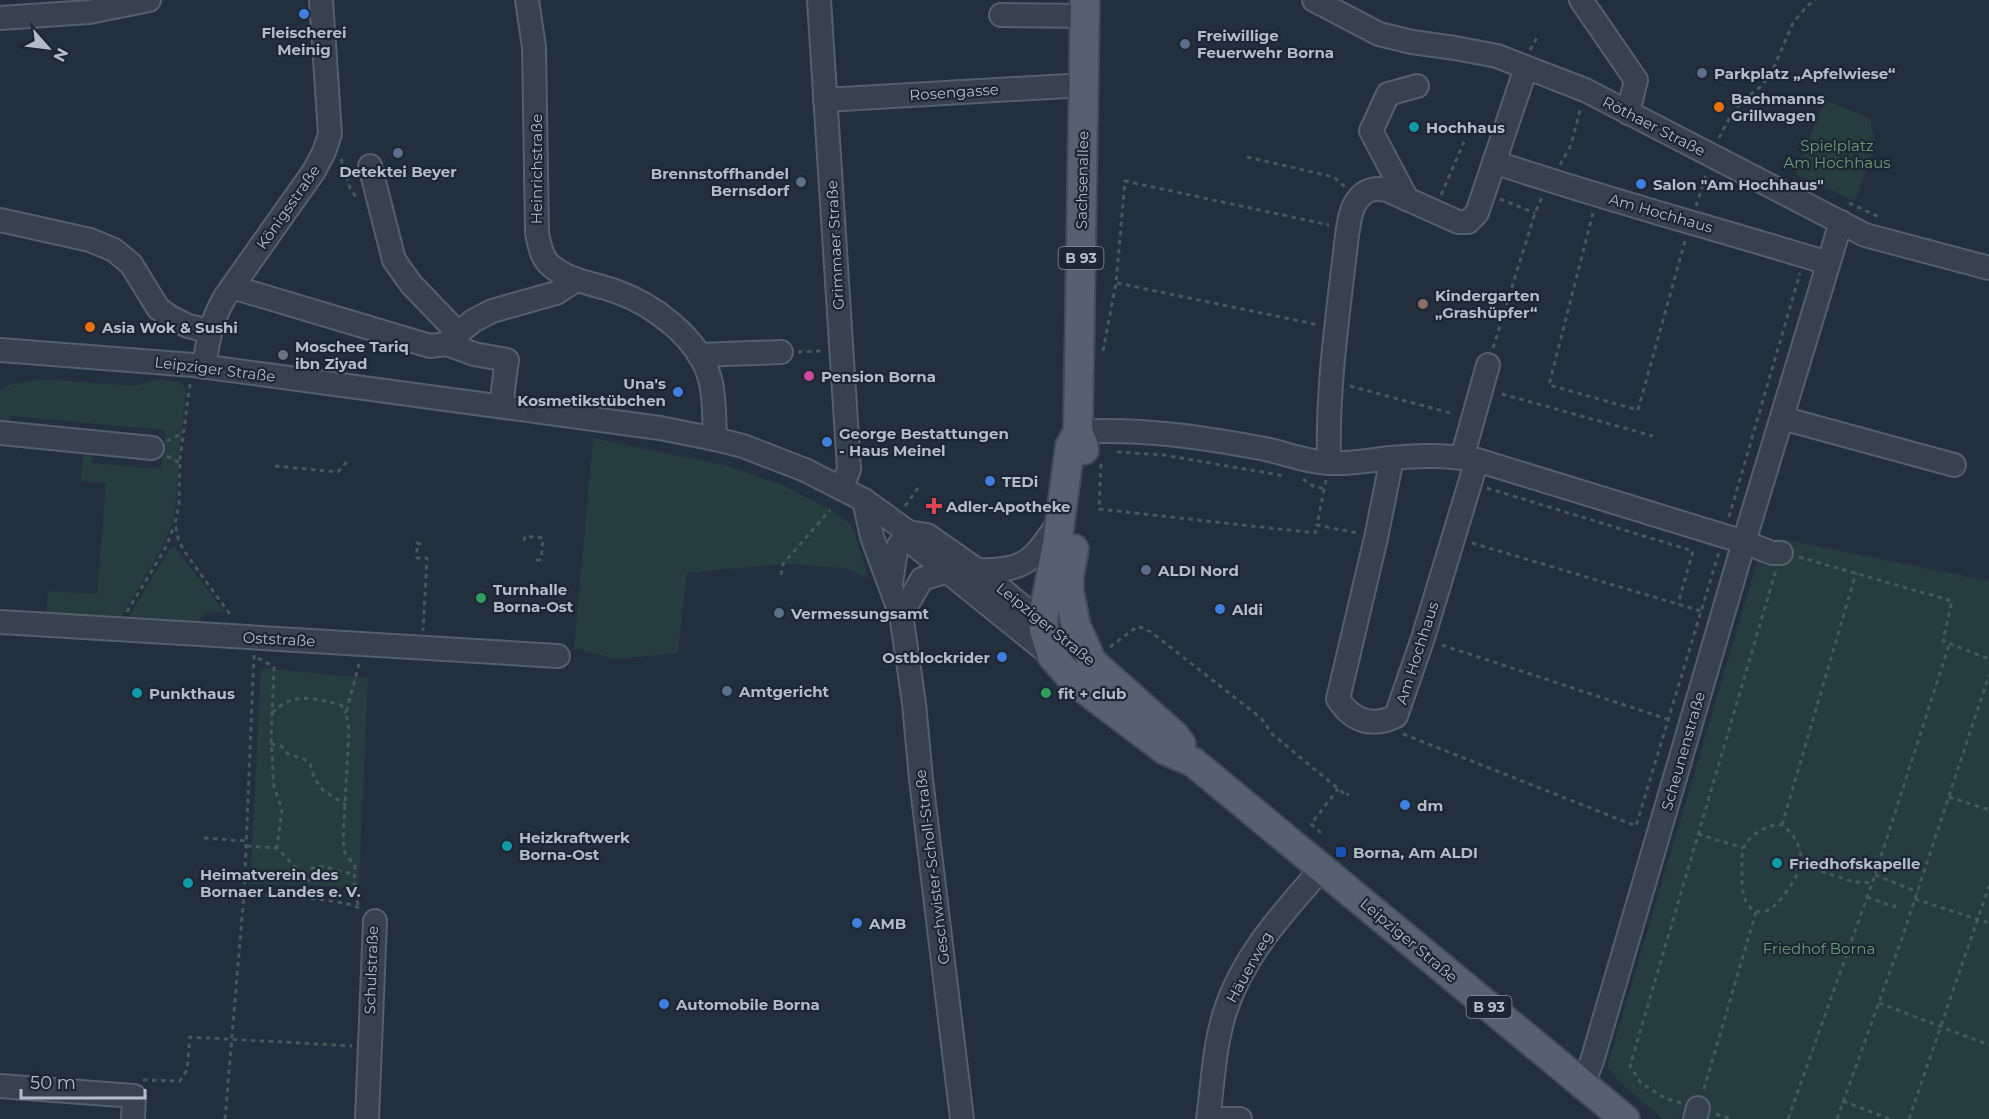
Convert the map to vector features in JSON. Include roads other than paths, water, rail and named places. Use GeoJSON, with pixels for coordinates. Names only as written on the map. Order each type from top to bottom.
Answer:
{"type":"FeatureCollection","features":[{"type":"Feature","properties":{"kind":"main road","name":"Sachsenallee"},"geometry":{"type":"LineString","coordinates":[[1085,8],[1078,432],[1083,443],[1084,463],[1079,525],[1069,576],[1069,591],[1074,617],[1099,656]]}},
{"type":"Feature","properties":{"kind":"main road","name":"Sachsenallee"},"geometry":{"type":"LineString","coordinates":[[1052,656],[1035,620],[1060,521],[1070,446],[1078,432]]}},
{"type":"Feature","properties":{"kind":"main road","name":"Leipziger Straße"},"geometry":{"type":"LineString","coordinates":[[1052,656],[1075,681],[1156,744],[1193,762],[1625,1119]]}},
{"type":"Feature","properties":{"kind":"main road","name":"Leipziger Straße"},"geometry":{"type":"LineString","coordinates":[[1099,656],[1176,736],[1193,762]]}},
{"type":"Feature","properties":{"kind":"street"},"geometry":{"type":"LineString","coordinates":[[0,18],[89,12],[149,0]]}},
{"type":"Feature","properties":{"kind":"street","name":"Königsstraße"},"geometry":{"type":"LineString","coordinates":[[198,366],[216,313],[314,171],[324,152],[330,134],[330,105],[321,0]]}},
{"type":"Feature","properties":{"kind":"street","name":"Heinrichstraße"},"geometry":{"type":"LineString","coordinates":[[527,0],[534,47],[537,233],[541,249],[547,262],[558,271],[576,280],[614,291],[650,307],[667,319],[685,337],[699,355],[710,378],[715,439]]}},
{"type":"Feature","properties":{"kind":"street","name":"Grimmaer Straße"},"geometry":{"type":"LineString","coordinates":[[819,0],[849,469],[842,488]]}},
{"type":"Feature","properties":{"kind":"street","name":"Röthaer Straße"},"geometry":{"type":"LineString","coordinates":[[1314,0],[1379,34],[1412,42],[1497,56],[1585,90],[1628,113],[1715,148],[1865,235],[1989,268]]}},
{"type":"Feature","properties":{"kind":"street"},"geometry":{"type":"LineString","coordinates":[[1581,0],[1636,80],[1628,113]]}},
{"type":"Feature","properties":{"kind":"street"},"geometry":{"type":"LineString","coordinates":[[1001,15],[1085,8]]}},
{"type":"Feature","properties":{"kind":"street"},"geometry":{"type":"LineString","coordinates":[[1329,464],[1330,381],[1348,229],[1354,203],[1366,190],[1377,188],[1458,222],[1468,222],[1477,213],[1526,68]]}},
{"type":"Feature","properties":{"kind":"street","name":"Rosengasse"},"geometry":{"type":"LineString","coordinates":[[825,100],[1084,85]]}},
{"type":"Feature","properties":{"kind":"street"},"geometry":{"type":"LineString","coordinates":[[1407,200],[1371,130],[1388,94],[1417,86]]}},
{"type":"Feature","properties":{"kind":"street","name":"Am Hochhaus"},"geometry":{"type":"LineString","coordinates":[[1494,162],[1828,263]]}},
{"type":"Feature","properties":{"kind":"street"},"geometry":{"type":"LineString","coordinates":[[370,166],[394,260],[452,339],[474,354],[507,360],[501,406]]}},
{"type":"Feature","properties":{"kind":"street"},"geometry":{"type":"LineString","coordinates":[[0,220],[90,240],[114,250],[131,264],[158,308],[188,326],[209,331]]}},
{"type":"Feature","properties":{"kind":"street","name":"Scheunenstraße"},"geometry":{"type":"LineString","coordinates":[[1583,1084],[1592,1061],[1744,542],[1841,222]]}},
{"type":"Feature","properties":{"kind":"street"},"geometry":{"type":"LineString","coordinates":[[232,287],[430,346],[452,339],[472,321],[492,311],[556,293],[576,280]]}},
{"type":"Feature","properties":{"kind":"street"},"geometry":{"type":"LineString","coordinates":[[699,355],[781,352]]}},
{"type":"Feature","properties":{"kind":"street","name":"Leipziger Straße"},"geometry":{"type":"LineString","coordinates":[[2,356],[198,366],[660,428],[715,439],[774,457],[805,470],[864,500],[908,531],[927,535],[1000,586],[1035,620]]}},
{"type":"Feature","properties":{"kind":"street","name":"Am Hochhaus"},"geometry":{"type":"LineString","coordinates":[[1392,458],[1376,538],[1338,699],[1353,717],[1363,722],[1374,723],[1386,722],[1396,716],[1423,638],[1470,483],[1473,419],[1488,365]]}},
{"type":"Feature","properties":{"kind":"street"},"geometry":{"type":"LineString","coordinates":[[1782,418],[1954,465]]}},
{"type":"Feature","properties":{"kind":"street"},"geometry":{"type":"LineString","coordinates":[[1078,432],[1117,430],[1220,440],[1329,464],[1435,456],[1470,459],[1744,542],[1772,554],[1781,553]]}},
{"type":"Feature","properties":{"kind":"street"},"geometry":{"type":"LineString","coordinates":[[0,433],[152,448]]}},
{"type":"Feature","properties":{"kind":"street","name":"Geschwister-Scholl-Straße"},"geometry":{"type":"LineString","coordinates":[[864,500],[872,537],[901,615],[914,703],[922,790],[962,1119]]}},
{"type":"Feature","properties":{"kind":"street"},"geometry":{"type":"LineString","coordinates":[[977,570],[1003,570],[1028,562],[1042,547],[1060,521]]}},
{"type":"Feature","properties":{"kind":"street"},"geometry":{"type":"LineString","coordinates":[[890,587],[896,550],[908,531]]}},
{"type":"Feature","properties":{"kind":"street","name":"Leipziger Straße"},"geometry":{"type":"LineString","coordinates":[[908,531],[917,547],[947,571],[1099,656]]}},
{"type":"Feature","properties":{"kind":"street"},"geometry":{"type":"LineString","coordinates":[[901,615],[922,579],[947,571]]}},
{"type":"Feature","properties":{"kind":"street","name":"B 93"},"geometry":{"type":"LineString","coordinates":[[1035,620],[1061,596],[1069,576]]}},
{"type":"Feature","properties":{"kind":"street","name":"Oststraße"},"geometry":{"type":"LineString","coordinates":[[0,622],[117,628],[254,647],[422,647],[558,656]]}},
{"type":"Feature","properties":{"kind":"street","name":"Häuerweg"},"geometry":{"type":"LineString","coordinates":[[1208,1119],[1219,1036],[1226,1008],[1255,950],[1272,926],[1322,868]]}},
{"type":"Feature","properties":{"kind":"street","name":"Schulstraße"},"geometry":{"type":"LineString","coordinates":[[367,1119],[375,921]]}},
{"type":"Feature","properties":{"kind":"street"},"geometry":{"type":"LineString","coordinates":[[0,1086],[134,1095],[133,1119]]}},
{"type":"Feature","properties":{"kind":"street"},"geometry":{"type":"LineString","coordinates":[[1217,1119],[1240,1119]]}},
{"type":"Feature","properties":{"kind":"place","name":"Fleischerei Meinig"},"geometry":{"type":"Point","coordinates":[304,14]}},
{"type":"Feature","properties":{"kind":"place","name":"Freiwillige Feuerwehr Borna"},"geometry":{"type":"Point","coordinates":[1185,44]}},
{"type":"Feature","properties":{"kind":"place","name":"Parkplatz „Apfelwiese“"},"geometry":{"type":"Point","coordinates":[1702,73]}},
{"type":"Feature","properties":{"kind":"place","name":"Bachmanns Grillwagen"},"geometry":{"type":"Point","coordinates":[1719,107]}},
{"type":"Feature","properties":{"kind":"place","name":"Hochhaus"},"geometry":{"type":"Point","coordinates":[1414,127]}},
{"type":"Feature","properties":{"kind":"place","name":"Detektei Beyer"},"geometry":{"type":"Point","coordinates":[398,153]}},
{"type":"Feature","properties":{"kind":"place","name":"Brennstoffhandel Bernsdorf"},"geometry":{"type":"Point","coordinates":[801,182]}},
{"type":"Feature","properties":{"kind":"place","name":"Salon \"Am Hochhaus\""},"geometry":{"type":"Point","coordinates":[1641,184]}},
{"type":"Feature","properties":{"kind":"place","name":"Kindergarten „Grashüpfer“"},"geometry":{"type":"Point","coordinates":[1423,304]}},
{"type":"Feature","properties":{"kind":"place","name":"Asia Wok & Sushi"},"geometry":{"type":"Point","coordinates":[90,327]}},
{"type":"Feature","properties":{"kind":"place","name":"Moschee Tariq ibn Ziyad"},"geometry":{"type":"Point","coordinates":[283,355]}},
{"type":"Feature","properties":{"kind":"place","name":"Pension Borna"},"geometry":{"type":"Point","coordinates":[809,376]}},
{"type":"Feature","properties":{"kind":"place","name":"Una's Kosmetikstübchen"},"geometry":{"type":"Point","coordinates":[678,392]}},
{"type":"Feature","properties":{"kind":"place","name":"George Bestattungen - Haus Meinel"},"geometry":{"type":"Point","coordinates":[827,442]}},
{"type":"Feature","properties":{"kind":"place","name":"TEDi"},"geometry":{"type":"Point","coordinates":[990,481]}},
{"type":"Feature","properties":{"kind":"place","name":"Adler-Apotheke"},"geometry":{"type":"Point","coordinates":[934,506]}},
{"type":"Feature","properties":{"kind":"place","name":"ALDI Nord"},"geometry":{"type":"Point","coordinates":[1146,570]}},
{"type":"Feature","properties":{"kind":"place","name":"Turnhalle Borna-Ost"},"geometry":{"type":"Point","coordinates":[481,598]}},
{"type":"Feature","properties":{"kind":"place","name":"Aldi"},"geometry":{"type":"Point","coordinates":[1220,609]}},
{"type":"Feature","properties":{"kind":"place","name":"Vermessungsamt"},"geometry":{"type":"Point","coordinates":[779,613]}},
{"type":"Feature","properties":{"kind":"place","name":"Ostblockrider"},"geometry":{"type":"Point","coordinates":[1002,657]}},
{"type":"Feature","properties":{"kind":"place","name":"Amtgericht"},"geometry":{"type":"Point","coordinates":[727,691]}},
{"type":"Feature","properties":{"kind":"place","name":"Punkthaus"},"geometry":{"type":"Point","coordinates":[137,693]}},
{"type":"Feature","properties":{"kind":"place","name":"fit + club"},"geometry":{"type":"Point","coordinates":[1046,693]}},
{"type":"Feature","properties":{"kind":"place","name":"dm"},"geometry":{"type":"Point","coordinates":[1405,805]}},
{"type":"Feature","properties":{"kind":"place","name":"Heizkraftwerk Borna-Ost"},"geometry":{"type":"Point","coordinates":[507,846]}},
{"type":"Feature","properties":{"kind":"place","name":"Borna, Am ALDI"},"geometry":{"type":"Point","coordinates":[1341,852]}},
{"type":"Feature","properties":{"kind":"place","name":"Friedhofskapelle"},"geometry":{"type":"Point","coordinates":[1777,863]}},
{"type":"Feature","properties":{"kind":"place","name":"Heimatverein des Bornaer Landes e. V."},"geometry":{"type":"Point","coordinates":[188,883]}},
{"type":"Feature","properties":{"kind":"place","name":"AMB"},"geometry":{"type":"Point","coordinates":[857,923]}},
{"type":"Feature","properties":{"kind":"place","name":"Automobile Borna"},"geometry":{"type":"Point","coordinates":[664,1004]}},
{"type":"Feature","properties":{"kind":"park label","name":"Spielplatz Am Hochhaus"},"geometry":{"type":"Point","coordinates":[1837,154]}},
{"type":"Feature","properties":{"kind":"park label","name":"Friedhof Borna"},"geometry":{"type":"Point","coordinates":[1819,948]}}]}
